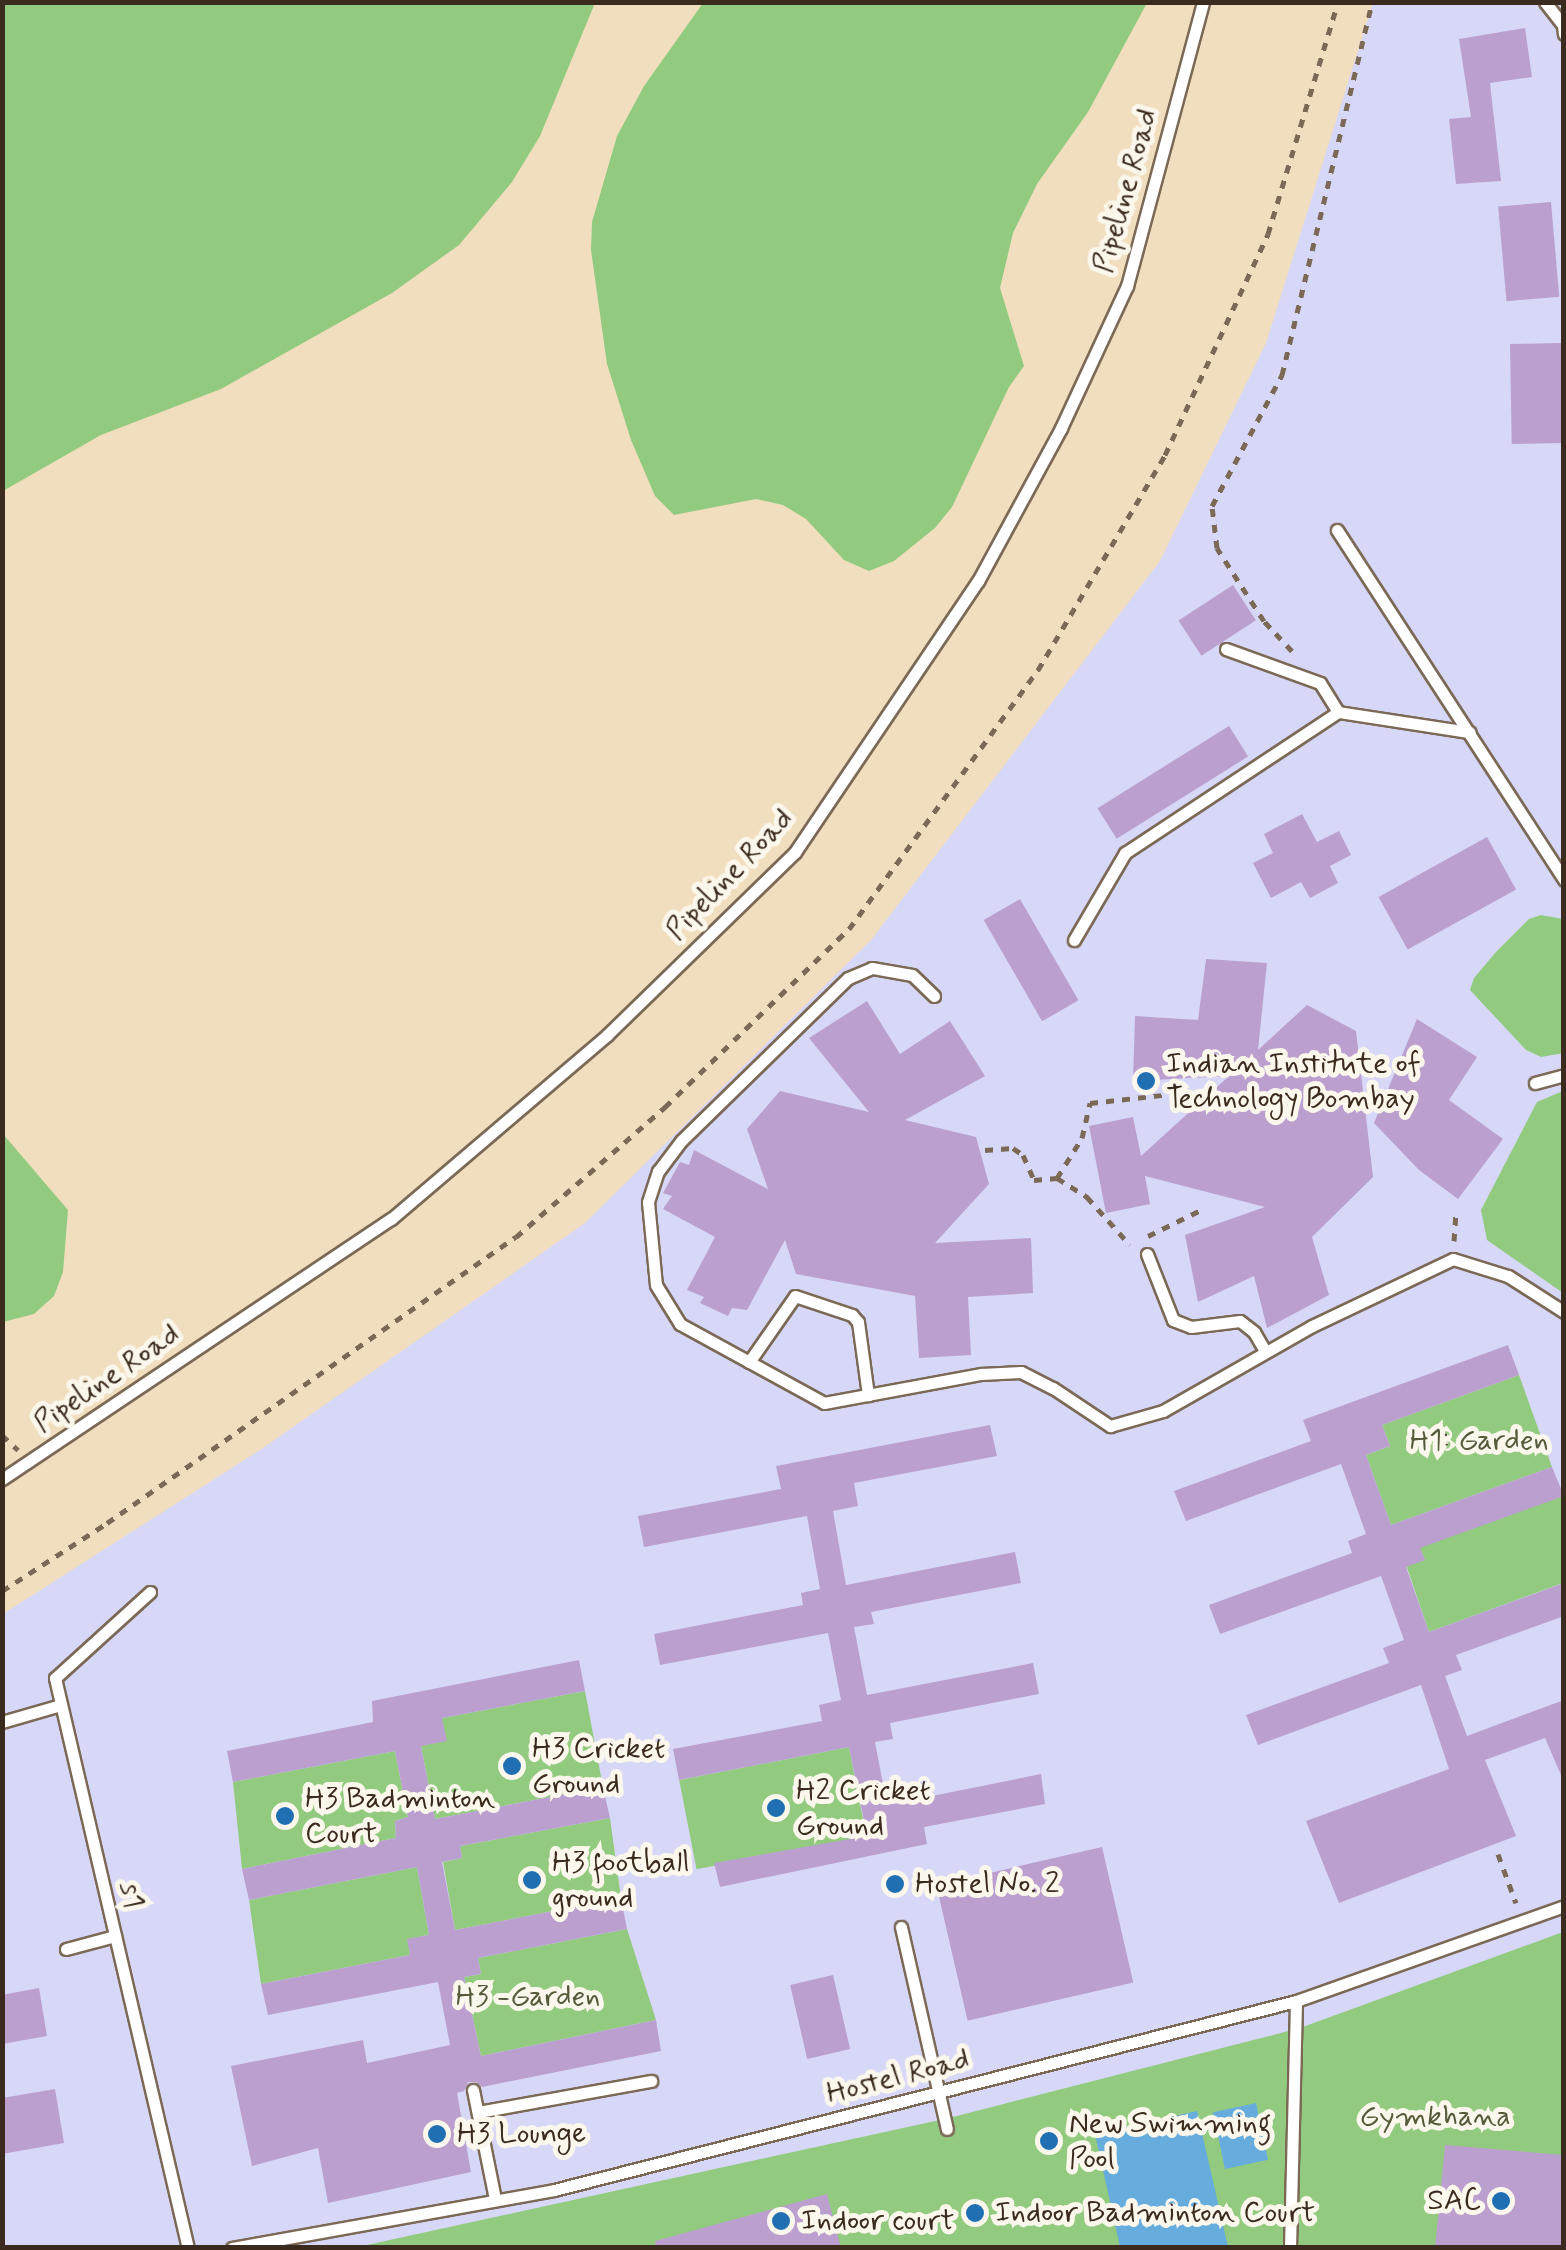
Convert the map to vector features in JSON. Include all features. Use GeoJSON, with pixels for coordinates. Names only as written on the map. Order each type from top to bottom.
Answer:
{"type":"FeatureCollection","features":[{"type":"Feature","properties":{"kind":"lane","name":"Pipeline Road"},"geometry":{"type":"LineString","coordinates":[[2,1479],[391,1219],[607,1035],[796,852],[978,581],[1061,428],[1127,286],[1203,2]]}},
{"type":"Feature","properties":{"kind":"lane"},"geometry":{"type":"LineString","coordinates":[[1544,2],[1563,25],[1564,34]]}},
{"type":"Feature","properties":{"kind":"lane"},"geometry":{"type":"LineString","coordinates":[[1337,530],[1564,880]]}},
{"type":"Feature","properties":{"kind":"lane"},"geometry":{"type":"LineString","coordinates":[[1226,648],[1320,684],[1338,712]]}},
{"type":"Feature","properties":{"kind":"lane"},"geometry":{"type":"LineString","coordinates":[[1074,940],[1124,853],[1338,712],[1470,732]]}},
{"type":"Feature","properties":{"kind":"lane"},"geometry":{"type":"LineString","coordinates":[[934,996],[912,975],[872,968],[848,978],[682,1141],[658,1171],[648,1202],[656,1285],[680,1324],[824,1403],[981,1374],[1020,1372],[1054,1388],[1110,1426],[1163,1411],[1265,1351],[1453,1260],[1508,1276],[1564,1312]]}},
{"type":"Feature","properties":{"kind":"lane"},"geometry":{"type":"LineString","coordinates":[[1534,1082],[1564,1075]]}},
{"type":"Feature","properties":{"kind":"lane"},"geometry":{"type":"LineString","coordinates":[[1148,1254],[1173,1320],[1191,1327],[1240,1321],[1254,1332],[1265,1351]]}},
{"type":"Feature","properties":{"kind":"lane"},"geometry":{"type":"LineString","coordinates":[[749,1362],[795,1296],[852,1315],[858,1322],[868,1395]]}},
{"type":"Feature","properties":{"kind":"lane","name":"s1"},"geometry":{"type":"LineString","coordinates":[[150,1592],[54,1678],[188,2248]]}},
{"type":"Feature","properties":{"kind":"lane"},"geometry":{"type":"LineString","coordinates":[[2,1722],[61,1705]]}},
{"type":"Feature","properties":{"kind":"lane","name":"Hostel Road"},"geometry":{"type":"LineString","coordinates":[[232,2248],[554,2190],[1296,2001],[1564,1906]]}},
{"type":"Feature","properties":{"kind":"lane"},"geometry":{"type":"LineString","coordinates":[[902,1928],[947,2129]]}},
{"type":"Feature","properties":{"kind":"lane"},"geometry":{"type":"LineString","coordinates":[[66,1949],[115,1936]]}},
{"type":"Feature","properties":{"kind":"lane"},"geometry":{"type":"LineString","coordinates":[[1290,2248],[1296,2001]]}},
{"type":"Feature","properties":{"kind":"lane"},"geometry":{"type":"LineString","coordinates":[[478,2112],[651,2080]]}},
{"type":"Feature","properties":{"kind":"lane"},"geometry":{"type":"LineString","coordinates":[[473,2090],[496,2199]]}},
{"type":"Feature","properties":{"kind":"path"},"geometry":{"type":"LineString","coordinates":[[1320,684],[1264,621],[1217,548],[1212,506],[1282,375],[1372,2]]}},
{"type":"Feature","properties":{"kind":"path"},"geometry":{"type":"LineString","coordinates":[[1057,1178],[1082,1138],[1090,1103],[1171,1094]]}},
{"type":"Feature","properties":{"kind":"path"},"geometry":{"type":"LineString","coordinates":[[985,1150],[1012,1148],[1023,1155],[1034,1180],[1057,1178],[1103,1212],[1127,1246],[1205,1208]]}},
{"type":"Feature","properties":{"kind":"path"},"geometry":{"type":"LineString","coordinates":[[1453,1260],[1456,1214]]}},
{"type":"Feature","properties":{"kind":"path"},"geometry":{"type":"LineString","coordinates":[[1498,1854],[1523,1922]]}},
{"type":"Feature","properties":{"kind":"shaded area","name":"Indian Institute of Technology Bombay"},"geometry":{"type":"Polygon","coordinates":[[[1373,3],[1563,3],[1563,2247],[3,2248],[3,1614],[260,1450],[585,1223],[871,940],[1160,561],[1266,343],[1373,3]]]}},
{"type":"Feature","properties":{"kind":"green space"},"geometry":{"type":"Polygon","coordinates":[[[3,2],[595,3],[540,136],[512,182],[459,245],[392,293],[221,389],[101,435],[3,491],[3,2]]]}},
{"type":"Feature","properties":{"kind":"green space"},"geometry":{"type":"Polygon","coordinates":[[[703,3],[1147,3],[1088,112],[1037,184],[1013,233],[1000,288],[1024,366],[1009,387],[952,507],[935,528],[894,561],[869,571],[844,560],[806,519],[783,505],[756,499],[674,515],[655,496],[631,440],[607,364],[591,250],[592,222],[617,136],[644,86],[703,3]]]}},
{"type":"Feature","properties":{"kind":"green space"},"geometry":{"type":"Polygon","coordinates":[[[1541,915],[1563,919],[1564,1053],[1541,1057],[1526,1050],[1470,990],[1474,978],[1496,952],[1529,919],[1541,915]]]}},
{"type":"Feature","properties":{"kind":"green space"},"geometry":{"type":"Polygon","coordinates":[[[1563,1091],[1563,1293],[1487,1240],[1481,1210],[1537,1102],[1563,1091]]]}},
{"type":"Feature","properties":{"kind":"green space"},"geometry":{"type":"Polygon","coordinates":[[[3,1134],[68,1210],[63,1272],[54,1296],[34,1314],[3,1322],[3,1134]]]}},
{"type":"Feature","properties":{"kind":"green space","name":"H1: Garden"},"geometry":{"type":"Polygon","coordinates":[[[1519,1375],[1552,1467],[1391,1525],[1366,1455],[1390,1446],[1382,1425],[1519,1375]]]}},
{"type":"Feature","properties":{"kind":"green space"},"geometry":{"type":"Polygon","coordinates":[[[1563,1496],[1563,1583],[1429,1632],[1402,1553],[1563,1496]]]}},
{"type":"Feature","properties":{"kind":"green space","name":"H3 Cricket Ground"},"geometry":{"type":"Polygon","coordinates":[[[585,1691],[603,1787],[435,1819],[421,1746],[442,1718],[585,1691]]]}},
{"type":"Feature","properties":{"kind":"green space","name":"H2 Cricket Ground"},"geometry":{"type":"Polygon","coordinates":[[[849,1747],[866,1836],[697,1869],[679,1780],[849,1747]]]}},
{"type":"Feature","properties":{"kind":"green space"},"geometry":{"type":"Polygon","coordinates":[[[395,1751],[408,1817],[395,1821],[396,1838],[242,1869],[233,1782],[395,1751]]]}},
{"type":"Feature","properties":{"kind":"green space","name":"H3 football ground"},"geometry":{"type":"Polygon","coordinates":[[[610,1818],[621,1898],[455,1930],[443,1862],[462,1858],[460,1846],[610,1818]]]}},
{"type":"Feature","properties":{"kind":"green space"},"geometry":{"type":"Polygon","coordinates":[[[417,1867],[429,1935],[408,1939],[410,1955],[261,1984],[249,1900],[417,1867]]]}},
{"type":"Feature","properties":{"kind":"green space","name":"H3 -Garden"},"geometry":{"type":"Polygon","coordinates":[[[627,1929],[656,2020],[481,2056],[464,1977],[481,1974],[478,1958],[627,1929]]]}},
{"type":"Feature","properties":{"kind":"green space","name":"Gymkhana"},"geometry":{"type":"Polygon","coordinates":[[[1563,1932],[1563,2247],[353,2248],[949,2118],[1300,2028],[1563,1932]]]}},
{"type":"Feature","properties":{"kind":"water"},"geometry":{"type":"Polygon","coordinates":[[[1256,2103],[1268,2160],[1225,2169],[1213,2112],[1256,2103]]]}},
{"type":"Feature","properties":{"kind":"water"},"geometry":{"type":"Polygon","coordinates":[[[1197,2111],[1228,2247],[1120,2247],[1095,2134],[1197,2111]]]}},
{"type":"Feature","properties":{"kind":"building"},"geometry":{"type":"Polygon","coordinates":[[[1525,28],[1532,77],[1490,83],[1501,181],[1456,184],[1449,119],[1471,117],[1459,39],[1525,28]]]}},
{"type":"Feature","properties":{"kind":"building"},"geometry":{"type":"Polygon","coordinates":[[[1551,202],[1559,297],[1506,301],[1498,207],[1551,202]]]}},
{"type":"Feature","properties":{"kind":"building"},"geometry":{"type":"Polygon","coordinates":[[[1562,343],[1564,443],[1512,444],[1510,344],[1562,343]]]}},
{"type":"Feature","properties":{"kind":"building"},"geometry":{"type":"Polygon","coordinates":[[[1233,585],[1256,620],[1201,656],[1178,620],[1233,585]]]}},
{"type":"Feature","properties":{"kind":"building"},"geometry":{"type":"Polygon","coordinates":[[[1229,726],[1248,757],[1117,839],[1098,808],[1229,726]]]}},
{"type":"Feature","properties":{"kind":"building"},"geometry":{"type":"Polygon","coordinates":[[[1302,814],[1317,842],[1339,831],[1351,855],[1330,866],[1338,883],[1310,898],[1301,882],[1271,898],[1253,863],[1273,853],[1264,834],[1302,814]]]}},
{"type":"Feature","properties":{"kind":"building"},"geometry":{"type":"Polygon","coordinates":[[[1487,837],[1516,889],[1408,950],[1379,897],[1487,837]]]}},
{"type":"Feature","properties":{"kind":"building"},"geometry":{"type":"Polygon","coordinates":[[[1020,899],[1078,1000],[1042,1021],[984,920],[1020,899]]]}},
{"type":"Feature","properties":{"kind":"building"},"geometry":{"type":"Polygon","coordinates":[[[1206,959],[1267,963],[1258,1050],[1307,1005],[1356,1031],[1373,1177],[1312,1237],[1329,1295],[1267,1328],[1254,1276],[1198,1302],[1185,1235],[1265,1207],[1145,1176],[1150,1204],[1106,1213],[1089,1126],[1133,1117],[1141,1156],[1229,1076],[1133,1081],[1135,1016],[1198,1020],[1206,959]]]}},
{"type":"Feature","properties":{"kind":"building"},"geometry":{"type":"Polygon","coordinates":[[[867,1001],[900,1054],[950,1021],[985,1076],[905,1120],[976,1137],[989,1184],[935,1243],[1031,1238],[1033,1293],[968,1297],[971,1355],[919,1358],[915,1296],[796,1274],[785,1240],[747,1310],[732,1308],[728,1316],[700,1303],[704,1297],[687,1290],[715,1237],[663,1209],[672,1196],[663,1193],[680,1162],[689,1165],[694,1150],[768,1189],[747,1129],[780,1091],[869,1112],[809,1038],[867,1001]]]}},
{"type":"Feature","properties":{"kind":"building"},"geometry":{"type":"Polygon","coordinates":[[[1417,1019],[1477,1057],[1449,1100],[1503,1139],[1458,1199],[1419,1170],[1374,1123],[1417,1019]]]}},
{"type":"Feature","properties":{"kind":"building"},"geometry":{"type":"Polygon","coordinates":[[[1508,1345],[1519,1375],[1382,1425],[1390,1446],[1366,1455],[1391,1525],[1552,1467],[1564,1496],[1420,1548],[1425,1560],[1406,1567],[1429,1632],[1564,1583],[1564,1616],[1456,1655],[1462,1670],[1445,1676],[1467,1736],[1564,1700],[1564,1782],[1545,1738],[1485,1760],[1516,1836],[1339,1903],[1306,1821],[1449,1769],[1421,1685],[1258,1745],[1246,1715],[1389,1663],[1383,1648],[1404,1640],[1381,1576],[1220,1634],[1209,1605],[1352,1553],[1348,1541],[1366,1534],[1341,1464],[1186,1521],[1174,1491],[1311,1441],[1303,1420],[1508,1345]]]}},
{"type":"Feature","properties":{"kind":"building"},"geometry":{"type":"Polygon","coordinates":[[[990,1425],[997,1456],[854,1483],[858,1506],[833,1511],[846,1585],[1015,1552],[1021,1583],[871,1612],[874,1624],[854,1627],[867,1695],[1033,1663],[1039,1694],[890,1723],[893,1739],[875,1742],[887,1805],[1041,1774],[1045,1804],[924,1827],[927,1844],[720,1887],[714,1863],[867,1836],[849,1747],[679,1780],[673,1749],[822,1721],[819,1705],[841,1700],[828,1633],[660,1665],[654,1634],[803,1605],[801,1593],[820,1589],[807,1516],[644,1547],[638,1516],[781,1489],[776,1466],[990,1425]]]}},
{"type":"Feature","properties":{"kind":"building"},"geometry":{"type":"Polygon","coordinates":[[[579,1660],[585,1691],[442,1718],[447,1741],[421,1746],[435,1819],[603,1787],[610,1818],[460,1846],[462,1858],[442,1862],[455,1930],[621,1898],[627,1929],[478,1958],[481,1974],[464,1977],[481,2056],[656,2020],[661,2051],[482,2087],[477,2082],[468,2082],[464,2091],[457,2093],[471,2172],[328,2203],[318,2148],[252,2166],[231,2066],[363,2040],[367,2063],[450,2045],[438,1982],[268,2015],[261,1984],[410,1955],[407,1939],[429,1935],[417,1867],[249,1900],[242,1869],[396,1838],[395,1821],[408,1817],[395,1751],[233,1782],[227,1751],[373,1722],[372,1701],[579,1660]]]}},
{"type":"Feature","properties":{"kind":"building"},"geometry":{"type":"Polygon","coordinates":[[[1102,1847],[1133,1982],[968,2021],[936,1885],[1102,1847]]]}},
{"type":"Feature","properties":{"kind":"building"},"geometry":{"type":"Polygon","coordinates":[[[833,1975],[850,2049],[807,2059],[790,1985],[833,1975]]]}},
{"type":"Feature","properties":{"kind":"building"},"geometry":{"type":"Polygon","coordinates":[[[39,1988],[47,2036],[2,2044],[2,1995],[39,1988]]]}},
{"type":"Feature","properties":{"kind":"building"},"geometry":{"type":"Polygon","coordinates":[[[55,2089],[64,2143],[2,2154],[2,2098],[55,2089]]]}},
{"type":"Feature","properties":{"kind":"building","name":"SAC"},"geometry":{"type":"Polygon","coordinates":[[[1445,2145],[1564,2155],[1564,2248],[1435,2248],[1445,2145]]]}},
{"type":"Feature","properties":{"kind":"building","name":"Indoor court"},"geometry":{"type":"Polygon","coordinates":[[[827,2194],[841,2248],[656,2248],[655,2241],[827,2194]]]}},
{"type":"Feature","properties":{"kind":"place","name":"Indian Institute of Technology Bombay"},"geometry":{"type":"Point","coordinates":[1146,1081]}},
{"type":"Feature","properties":{"kind":"place","name":"H3 Cricket Ground"},"geometry":{"type":"Point","coordinates":[512,1766]}},
{"type":"Feature","properties":{"kind":"place","name":"H2 Cricket Ground"},"geometry":{"type":"Point","coordinates":[776,1808]}},
{"type":"Feature","properties":{"kind":"place","name":"H3 Badminton Court"},"geometry":{"type":"Point","coordinates":[285,1816]}},
{"type":"Feature","properties":{"kind":"place","name":"H3 football ground"},"geometry":{"type":"Point","coordinates":[532,1880]}},
{"type":"Feature","properties":{"kind":"place","name":"Hostel No. 2"},"geometry":{"type":"Point","coordinates":[895,1884]}},
{"type":"Feature","properties":{"kind":"place","name":"H3 Lounge"},"geometry":{"type":"Point","coordinates":[437,2134]}},
{"type":"Feature","properties":{"kind":"place","name":"New Swimming Pool"},"geometry":{"type":"Point","coordinates":[1049,2141]}},
{"type":"Feature","properties":{"kind":"place","name":"SAC"},"geometry":{"type":"Point","coordinates":[1501,2201]}},
{"type":"Feature","properties":{"kind":"place","name":"Indoor Badminton Court"},"geometry":{"type":"Point","coordinates":[975,2213]}},
{"type":"Feature","properties":{"kind":"place","name":"Indoor court"},"geometry":{"type":"Point","coordinates":[781,2221]}}]}
